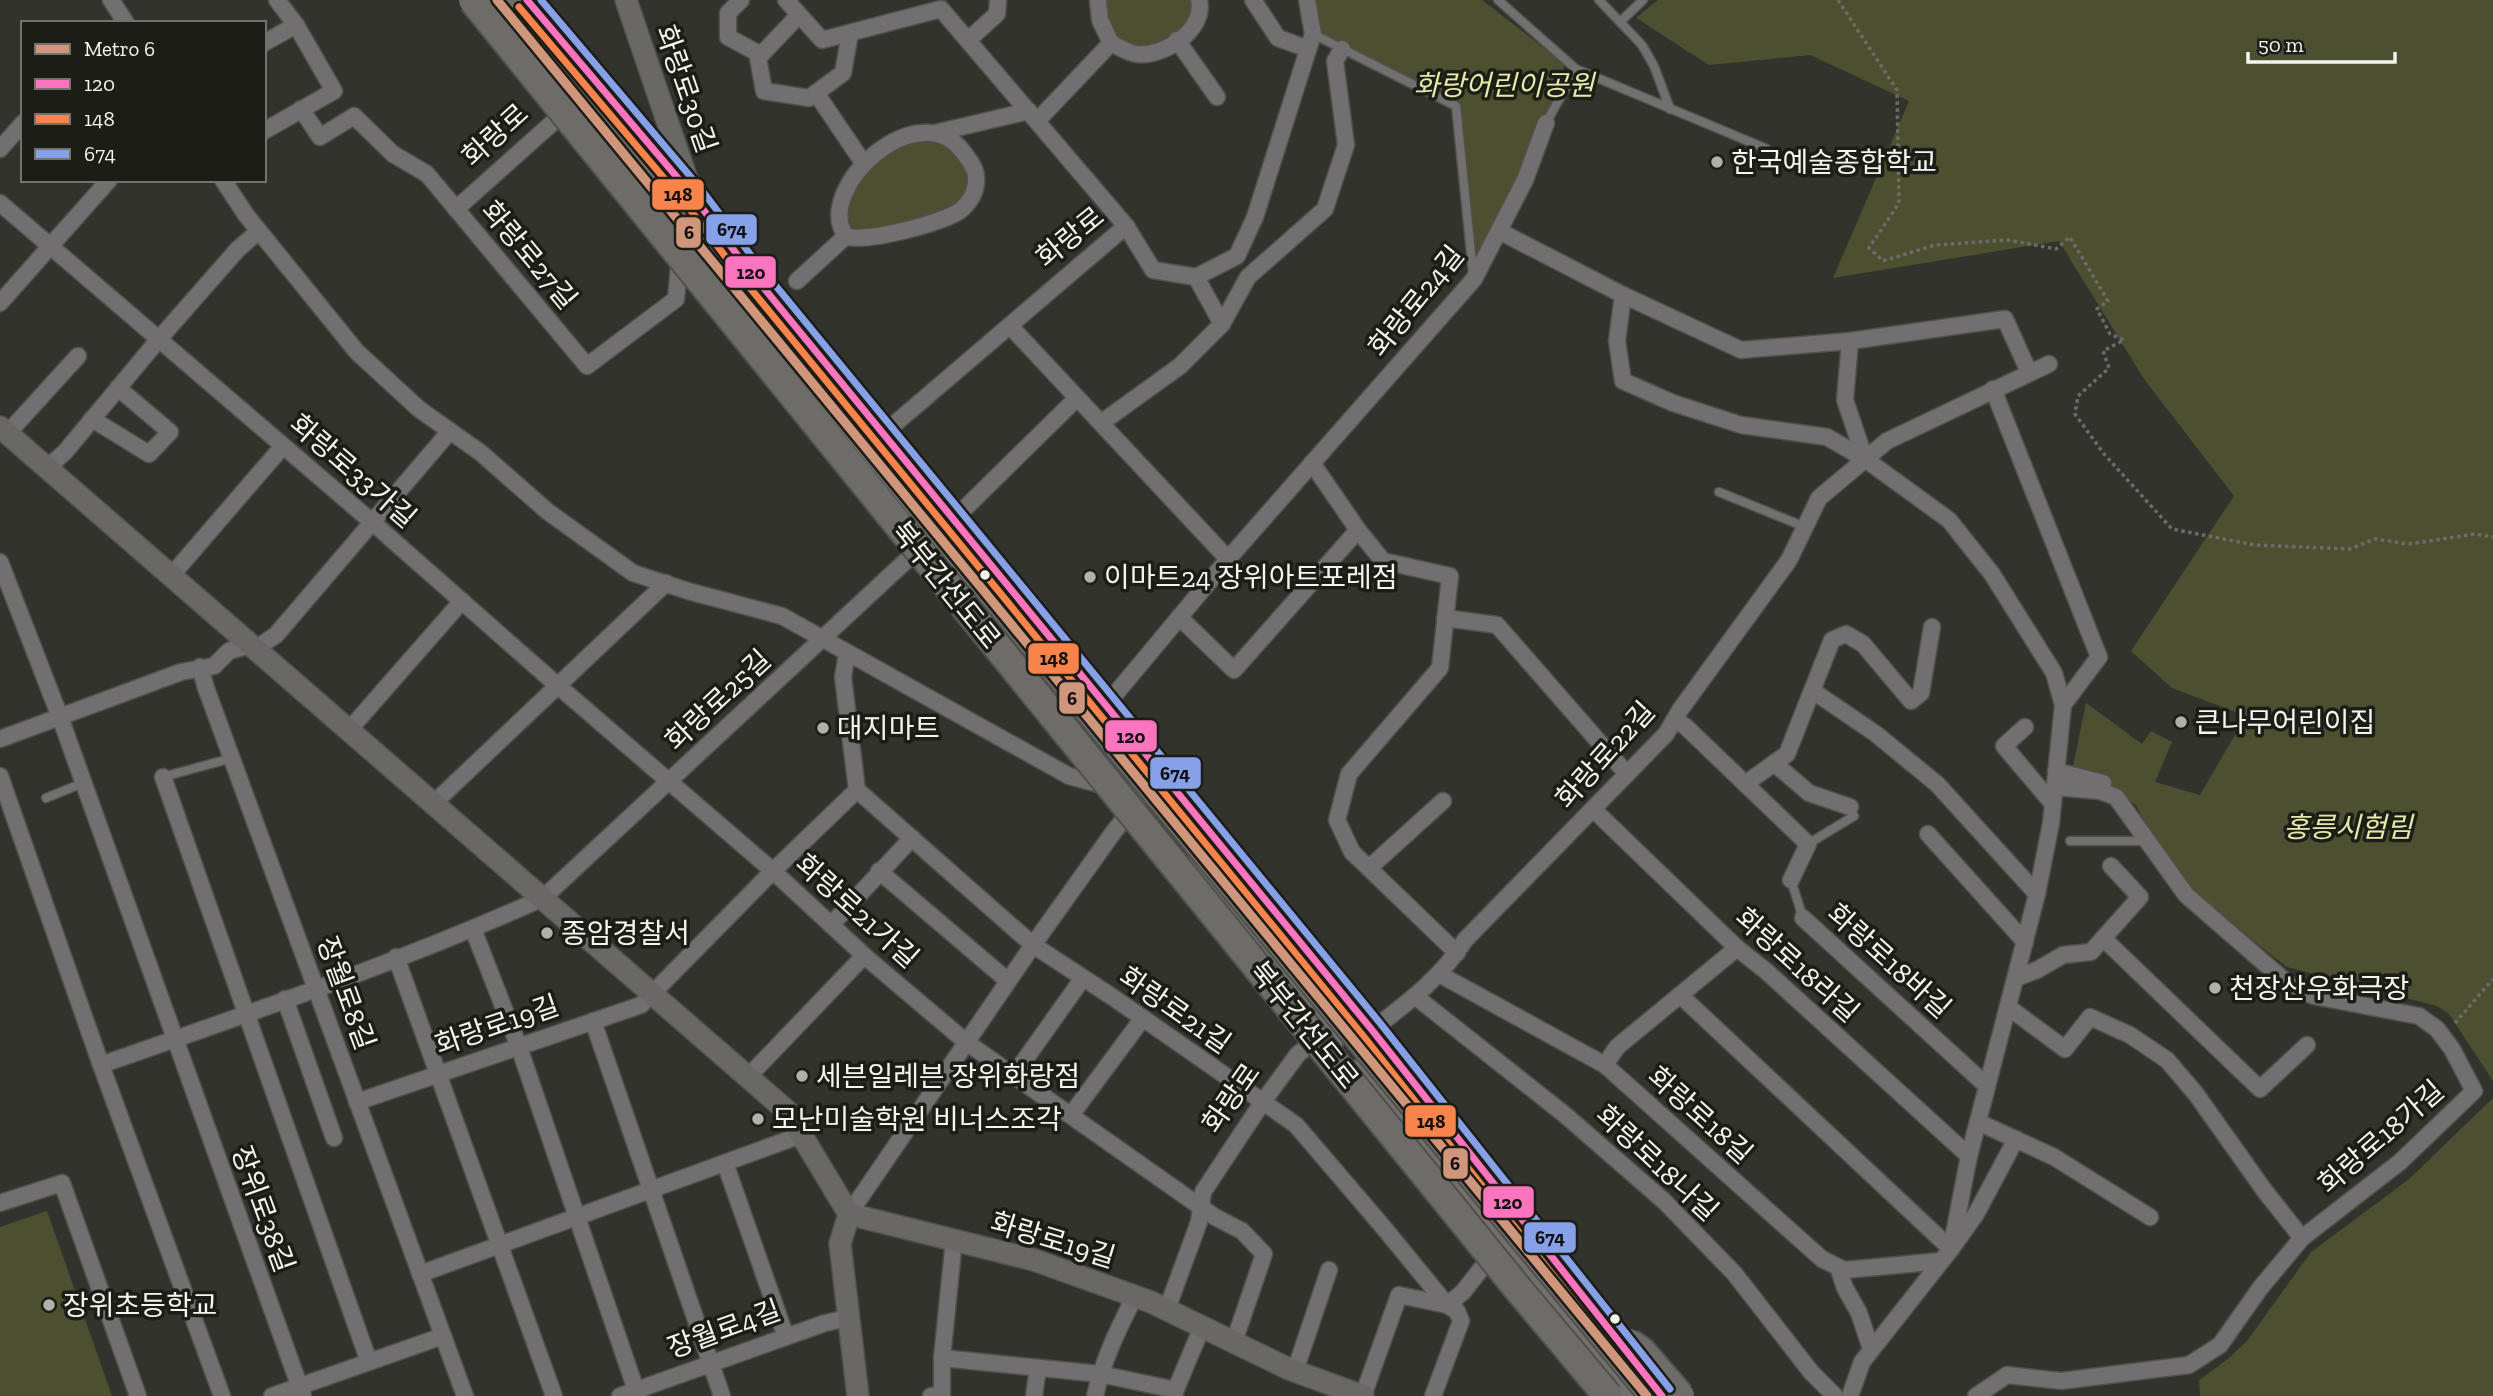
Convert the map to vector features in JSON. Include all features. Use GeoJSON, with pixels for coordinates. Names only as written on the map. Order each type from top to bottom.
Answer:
{"type":"FeatureCollection","features":[{"type":"Feature","properties":{"kind":"highway","name":"북부간선도로"},"geometry":{"type":"LineString","coordinates":[[472,0],[1519,1290],[1608,1396]]}},
{"type":"Feature","properties":{"kind":"highway","name":"북부간선도로"},"geometry":{"type":"LineString","coordinates":[[504,0],[1654,1396]]}},
{"type":"Feature","properties":{"kind":"highway"},"geometry":{"type":"LineString","coordinates":[[1591,1321],[1641,1351],[1680,1396]]}},
{"type":"Feature","properties":{"kind":"main road","name":"화랑로"},"geometry":{"type":"LineString","coordinates":[[486,0],[1143,796],[1294,983],[1325,1033],[1630,1396]]}},
{"type":"Feature","properties":{"kind":"main road"},"geometry":{"type":"LineString","coordinates":[[527,0],[693,196],[745,265],[1107,704],[1372,1030],[1662,1396]]}},
{"type":"Feature","properties":{"kind":"street"},"geometry":{"type":"LineString","coordinates":[[111,0],[125,21]]}},
{"type":"Feature","properties":{"kind":"street"},"geometry":{"type":"LineString","coordinates":[[266,130],[334,91],[296,25],[277,0]]}},
{"type":"Feature","properties":{"kind":"street","name":"화랑로30길"},"geometry":{"type":"LineString","coordinates":[[626,0],[693,196]]}},
{"type":"Feature","properties":{"kind":"street"},"geometry":{"type":"LineString","coordinates":[[741,0],[728,12],[728,37],[761,55]]}},
{"type":"Feature","properties":{"kind":"street"},"geometry":{"type":"LineString","coordinates":[[786,0],[822,40],[942,9],[1126,226]]}},
{"type":"Feature","properties":{"kind":"street"},"geometry":{"type":"LineString","coordinates":[[968,40],[997,14],[998,0]]}},
{"type":"Feature","properties":{"kind":"street"},"geometry":{"type":"LineString","coordinates":[[1098,0],[1100,20],[1111,43],[1136,54],[1161,51],[1193,29],[1201,9],[1199,0]]}},
{"type":"Feature","properties":{"kind":"street"},"geometry":{"type":"LineString","coordinates":[[1253,0],[1278,38],[1310,41]]}},
{"type":"Feature","properties":{"kind":"street"},"geometry":{"type":"LineString","coordinates":[[1222,324],[1196,277],[1237,256],[1255,217],[1310,41],[1307,0]]}},
{"type":"Feature","properties":{"kind":"street"},"geometry":{"type":"LineString","coordinates":[[799,15],[758,58],[764,91],[809,98],[844,73],[850,33]]}},
{"type":"Feature","properties":{"kind":"street"},"geometry":{"type":"LineString","coordinates":[[266,42],[296,25]]}},
{"type":"Feature","properties":{"kind":"street"},"geometry":{"type":"LineString","coordinates":[[1177,40],[1217,97]]}},
{"type":"Feature","properties":{"kind":"street"},"geometry":{"type":"LineString","coordinates":[[932,134],[951,139],[975,169],[974,196],[962,210],[937,222],[898,234],[861,239],[846,236],[842,231],[840,212],[849,186],[872,155],[913,134],[932,134],[1033,116],[1111,43]]}},
{"type":"Feature","properties":{"kind":"street"},"geometry":{"type":"LineString","coordinates":[[1101,422],[1180,366],[1222,324],[1248,277],[1325,209],[1346,145],[1335,61],[1342,49]]}},
{"type":"Feature","properties":{"kind":"street"},"geometry":{"type":"LineString","coordinates":[[816,93],[864,164]]}},
{"type":"Feature","properties":{"kind":"street","name":"화랑로"},"geometry":{"type":"LineString","coordinates":[[456,209],[572,105]]}},
{"type":"Feature","properties":{"kind":"street","name":"화랑로27길"},"geometry":{"type":"LineString","coordinates":[[302,109],[320,136],[354,117],[393,154],[427,174],[587,366],[676,299],[682,239]]}},
{"type":"Feature","properties":{"kind":"street"},"geometry":{"type":"LineString","coordinates":[[1499,231],[1525,180],[1546,123]]}},
{"type":"Feature","properties":{"kind":"street"},"geometry":{"type":"LineString","coordinates":[[0,149],[21,125]]}},
{"type":"Feature","properties":{"kind":"street"},"geometry":{"type":"LineString","coordinates":[[0,303],[108,182]]}},
{"type":"Feature","properties":{"kind":"street"},"geometry":{"type":"LineString","coordinates":[[224,182],[259,231],[357,352],[419,409],[481,453],[547,511],[633,573],[782,616],[1069,776],[1143,796],[1115,830],[1033,945],[849,1214],[840,1244],[858,1396]]}},
{"type":"Feature","properties":{"kind":"street","name":"화랑로33가길"},"geometry":{"type":"LineString","coordinates":[[0,203],[372,522],[669,782]]}},
{"type":"Feature","properties":{"kind":"street"},"geometry":{"type":"LineString","coordinates":[[682,239],[704,244],[710,220]]}},
{"type":"Feature","properties":{"kind":"street","name":"화랑로"},"geometry":{"type":"LineString","coordinates":[[884,433],[1126,226],[1153,270],[1196,277]]}},
{"type":"Feature","properties":{"kind":"street"},"geometry":{"type":"LineString","coordinates":[[47,468],[65,452],[159,339],[239,249],[259,231]]}},
{"type":"Feature","properties":{"kind":"street","name":"화랑로24길"},"geometry":{"type":"LineString","coordinates":[[1107,704],[1228,559],[1474,279],[1499,231],[1623,295],[1741,350],[1850,341],[2005,319],[2029,372]]}},
{"type":"Feature","properties":{"kind":"street"},"geometry":{"type":"LineString","coordinates":[[797,281],[846,236]]}},
{"type":"Feature","properties":{"kind":"street"},"geometry":{"type":"LineString","coordinates":[[721,285],[719,262],[745,265]]}},
{"type":"Feature","properties":{"kind":"street"},"geometry":{"type":"LineString","coordinates":[[1623,295],[1617,341],[1623,381],[1673,403],[1741,425],[1827,437],[1865,459],[1949,520],[1992,574],[2054,673],[2063,705],[2055,787],[2037,894],[1946,1255]]}},
{"type":"Feature","properties":{"kind":"street"},"geometry":{"type":"LineString","coordinates":[[1010,326],[1228,559]]}},
{"type":"Feature","properties":{"kind":"street"},"geometry":{"type":"LineString","coordinates":[[1850,341],[1845,400],[1865,459]]}},
{"type":"Feature","properties":{"kind":"street"},"geometry":{"type":"LineString","coordinates":[[78,356],[4,431],[787,1111],[849,1214]]}},
{"type":"Feature","properties":{"kind":"street","name":"화랑로22길"},"geometry":{"type":"LineString","coordinates":[[1372,1030],[1416,996],[1439,974],[1465,940],[1666,734],[1788,561],[1819,498],[1887,441],[2049,364]]}},
{"type":"Feature","properties":{"kind":"street"},"geometry":{"type":"LineString","coordinates":[[92,419],[149,454],[170,432],[118,388]]}},
{"type":"Feature","properties":{"kind":"street"},"geometry":{"type":"LineString","coordinates":[[1993,390],[2099,657],[2063,705]]}},
{"type":"Feature","properties":{"kind":"street"},"geometry":{"type":"LineString","coordinates":[[955,518],[1077,398]]}},
{"type":"Feature","properties":{"kind":"street"},"geometry":{"type":"LineString","coordinates":[[0,739],[200,667],[214,666],[229,651],[253,647],[276,635],[450,431]]}},
{"type":"Feature","properties":{"kind":"street"},"geometry":{"type":"LineString","coordinates":[[172,576],[283,446]]}},
{"type":"Feature","properties":{"kind":"street"},"geometry":{"type":"LineString","coordinates":[[1312,463],[1383,561],[1450,576],[1440,668],[1349,774],[1337,820],[1352,852],[1457,953]]}},
{"type":"Feature","properties":{"kind":"street"},"geometry":{"type":"LineString","coordinates":[[1180,617],[1234,670],[1358,530]]}},
{"type":"Feature","properties":{"kind":"street","name":"화랑로25길"},"geometry":{"type":"LineString","coordinates":[[542,898],[929,540]]}},
{"type":"Feature","properties":{"kind":"street","name":"장위로38길"},"geometry":{"type":"LineString","coordinates":[[1,567],[60,717],[301,1391]]}},
{"type":"Feature","properties":{"kind":"street"},"geometry":{"type":"LineString","coordinates":[[434,803],[666,583]]}},
{"type":"Feature","properties":{"kind":"street"},"geometry":{"type":"LineString","coordinates":[[349,730],[462,601]]}},
{"type":"Feature","properties":{"kind":"street"},"geometry":{"type":"LineString","coordinates":[[1445,618],[1497,625],[1627,774]]}},
{"type":"Feature","properties":{"kind":"street"},"geometry":{"type":"LineString","coordinates":[[1745,784],[1787,754],[1832,640],[1846,634],[1863,644],[1911,701],[1921,693],[1932,627]]}},
{"type":"Feature","properties":{"kind":"street"},"geometry":{"type":"LineString","coordinates":[[847,653],[843,677],[857,790]]}},
{"type":"Feature","properties":{"kind":"street","name":"장월로8길"},"geometry":{"type":"LineString","coordinates":[[200,667],[465,1396]]}},
{"type":"Feature","properties":{"kind":"street"},"geometry":{"type":"LineString","coordinates":[[1813,691],[1875,734],[1937,784],[2037,894]]}},
{"type":"Feature","properties":{"kind":"street"},"geometry":{"type":"LineString","coordinates":[[1674,720],[1685,726],[1808,844]]}},
{"type":"Feature","properties":{"kind":"street"},"geometry":{"type":"LineString","coordinates":[[2025,727],[2004,746],[2055,787]]}},
{"type":"Feature","properties":{"kind":"street"},"geometry":{"type":"LineString","coordinates":[[1774,763],[1809,793],[1850,807]]}},
{"type":"Feature","properties":{"kind":"street"},"geometry":{"type":"LineString","coordinates":[[0,776],[101,1065],[222,1396]]}},
{"type":"Feature","properties":{"kind":"street","name":"장위로38길"},"geometry":{"type":"LineString","coordinates":[[163,777],[369,1362]]}},
{"type":"Feature","properties":{"kind":"street","name":"화랑로21가길"},"geometry":{"type":"LineString","coordinates":[[669,782],[773,871],[864,956],[966,1042],[1202,1207],[1242,1231],[1264,1254],[1234,1342]]}},
{"type":"Feature","properties":{"kind":"street","name":"화랑로18가길"},"geometry":{"type":"LineString","coordinates":[[1976,1396],[2007,1376],[2063,1389],[2189,1365],[2220,1345],[2261,1287],[2302,1238],[2400,1162],[2474,1091],[2452,1049],[2437,1028],[2419,1016],[2314,996],[2292,987],[2186,895],[2116,797],[2100,791],[2055,787]]}},
{"type":"Feature","properties":{"kind":"street","name":"화랑로21길"},"geometry":{"type":"LineString","coordinates":[[857,790],[1033,945],[1296,1125],[1447,1305]]}},
{"type":"Feature","properties":{"kind":"street","name":"화랑로19길"},"geometry":{"type":"LineString","coordinates":[[357,1102],[641,1006],[773,871],[857,790]]}},
{"type":"Feature","properties":{"kind":"street"},"geometry":{"type":"LineString","coordinates":[[1369,868],[1443,802]]}},
{"type":"Feature","properties":{"kind":"street","name":"화랑로18라길"},"geometry":{"type":"LineString","coordinates":[[1593,808],[1737,948],[1766,971],[1969,1156]]}},
{"type":"Feature","properties":{"kind":"street"},"geometry":{"type":"LineString","coordinates":[[1928,834],[2025,942]]}},
{"type":"Feature","properties":{"kind":"street"},"geometry":{"type":"LineString","coordinates":[[831,925],[912,838]]}},
{"type":"Feature","properties":{"kind":"street","name":"화랑로18바길"},"geometry":{"type":"LineString","coordinates":[[1791,880],[1808,844]]}},
{"type":"Feature","properties":{"kind":"street"},"geometry":{"type":"LineString","coordinates":[[2016,978],[2063,955],[2091,951],[2140,897],[2111,866]]}},
{"type":"Feature","properties":{"kind":"street"},"geometry":{"type":"LineString","coordinates":[[879,872],[1008,981]]}},
{"type":"Feature","properties":{"kind":"street"},"geometry":{"type":"LineString","coordinates":[[101,1065],[473,929],[542,898]]}},
{"type":"Feature","properties":{"kind":"street","name":"화랑로18바길"},"geometry":{"type":"LineString","coordinates":[[1803,918],[1987,1086]]}},
{"type":"Feature","properties":{"kind":"street"},"geometry":{"type":"LineString","coordinates":[[473,929],[519,1047],[637,1393]]}},
{"type":"Feature","properties":{"kind":"street"},"geometry":{"type":"LineString","coordinates":[[2104,939],[2260,1089],[2307,1045]]}},
{"type":"Feature","properties":{"kind":"street"},"geometry":{"type":"LineString","coordinates":[[1605,1065],[1617,1047],[1737,948]]}},
{"type":"Feature","properties":{"kind":"street"},"geometry":{"type":"LineString","coordinates":[[748,1077],[864,956]]}},
{"type":"Feature","properties":{"kind":"street"},"geometry":{"type":"LineString","coordinates":[[397,957],[554,1396]]}},
{"type":"Feature","properties":{"kind":"street"},"geometry":{"type":"LineString","coordinates":[[1294,983],[1312,984],[1325,974]]}},
{"type":"Feature","properties":{"kind":"street","name":"화랑로18길"},"geometry":{"type":"LineString","coordinates":[[1439,974],[1605,1065],[1822,1259],[1838,1267]]}},
{"type":"Feature","properties":{"kind":"street"},"geometry":{"type":"LineString","coordinates":[[1014,1075],[1083,978]]}},
{"type":"Feature","properties":{"kind":"street"},"geometry":{"type":"LineString","coordinates":[[1680,995],[1946,1255]]}},
{"type":"Feature","properties":{"kind":"street","name":"화랑로18나길"},"geometry":{"type":"LineString","coordinates":[[1416,996],[1564,1114],[1664,1201],[1734,1273],[1811,1372],[1835,1396]]}},
{"type":"Feature","properties":{"kind":"street"},"geometry":{"type":"LineString","coordinates":[[285,999],[334,1138]]}},
{"type":"Feature","properties":{"kind":"street"},"geometry":{"type":"LineString","coordinates":[[2008,1007],[2065,1049],[2090,1017],[2130,1035],[2167,1060],[2196,1094],[2264,1190],[2302,1238]]}},
{"type":"Feature","properties":{"kind":"street"},"geometry":{"type":"LineString","coordinates":[[1071,1115],[1143,1018]]}},
{"type":"Feature","properties":{"kind":"street"},"geometry":{"type":"LineString","coordinates":[[593,1021],[722,1396]]}},
{"type":"Feature","properties":{"kind":"street","name":"화랑로"},"geometry":{"type":"LineString","coordinates":[[1202,1207],[1203,1192],[1262,1103],[1298,1054],[1325,1033]]}},
{"type":"Feature","properties":{"kind":"street"},"geometry":{"type":"LineString","coordinates":[[1978,1122],[2054,1157],[2150,1217]]}},
{"type":"Feature","properties":{"kind":"street"},"geometry":{"type":"LineString","coordinates":[[420,1274],[802,1135]]}},
{"type":"Feature","properties":{"kind":"street"},"geometry":{"type":"LineString","coordinates":[[1850,1396],[1862,1362],[1976,1214],[2015,1139]]}},
{"type":"Feature","properties":{"kind":"street"},"geometry":{"type":"LineString","coordinates":[[725,1163],[786,1337]]}},
{"type":"Feature","properties":{"kind":"street"},"geometry":{"type":"LineString","coordinates":[[0,1203],[62,1183],[138,1396]]}},
{"type":"Feature","properties":{"kind":"street"},"geometry":{"type":"LineString","coordinates":[[1167,1309],[1202,1207]]}},
{"type":"Feature","properties":{"kind":"street","name":"화랑로19길"},"geometry":{"type":"LineString","coordinates":[[849,1214],[1034,1260],[1167,1309],[1294,1371],[1363,1396],[1399,1295],[1447,1305]]}},
{"type":"Feature","properties":{"kind":"street","name":"화랑로19길"},"geometry":{"type":"LineString","coordinates":[[932,1396],[942,1394],[942,1358],[954,1240]]}},
{"type":"Feature","properties":{"kind":"street"},"geometry":{"type":"LineString","coordinates":[[1433,1396],[1461,1321],[1457,1311],[1447,1305],[1463,1292],[1502,1243]]}},
{"type":"Feature","properties":{"kind":"street"},"geometry":{"type":"LineString","coordinates":[[1838,1267],[1845,1270],[1946,1255]]}},
{"type":"Feature","properties":{"kind":"street"},"geometry":{"type":"LineString","coordinates":[[1838,1267],[1845,1288],[1859,1313],[1871,1349]]}},
{"type":"Feature","properties":{"kind":"street"},"geometry":{"type":"LineString","coordinates":[[1294,1371],[1329,1270]]}},
{"type":"Feature","properties":{"kind":"street","name":"화랑로19길"},"geometry":{"type":"LineString","coordinates":[[1095,1396],[1111,1342],[1135,1296]]}},
{"type":"Feature","properties":{"kind":"street","name":"장월로4길"},"geometry":{"type":"LineString","coordinates":[[620,1396],[637,1393],[825,1323],[848,1318]]}},
{"type":"Feature","properties":{"kind":"street"},"geometry":{"type":"LineString","coordinates":[[942,1358],[1100,1374],[1174,1393],[1202,1327]]}},
{"type":"Feature","properties":{"kind":"street"},"geometry":{"type":"LineString","coordinates":[[272,1396],[301,1391],[369,1362],[443,1336]]}},
{"type":"Feature","properties":{"kind":"street"},"geometry":{"type":"LineString","coordinates":[[1034,1396],[1038,1368]]}},
{"type":"Feature","properties":{"kind":"lane"},"geometry":{"type":"LineString","coordinates":[[1498,0],[1576,69],[1767,149]]}},
{"type":"Feature","properties":{"kind":"lane"},"geometry":{"type":"LineString","coordinates":[[1599,0],[1649,55],[1670,109]]}},
{"type":"Feature","properties":{"kind":"lane"},"geometry":{"type":"LineString","coordinates":[[1620,22],[1643,0]]}},
{"type":"Feature","properties":{"kind":"lane"},"geometry":{"type":"LineString","coordinates":[[1310,41],[1342,49],[1456,106],[1474,279]]}},
{"type":"Feature","properties":{"kind":"lane"},"geometry":{"type":"LineString","coordinates":[[1546,123],[1576,69]]}},
{"type":"Feature","properties":{"kind":"lane"},"geometry":{"type":"LineString","coordinates":[[1719,492],[1805,527]]}},
{"type":"Feature","properties":{"kind":"lane"},"geometry":{"type":"LineString","coordinates":[[163,777],[232,758]]}},
{"type":"Feature","properties":{"kind":"lane"},"geometry":{"type":"LineString","coordinates":[[46,797],[83,783]]}},
{"type":"Feature","properties":{"kind":"lane"},"geometry":{"type":"LineString","coordinates":[[1808,844],[1853,816],[1850,807]]}},
{"type":"Feature","properties":{"kind":"lane"},"geometry":{"type":"LineString","coordinates":[[2070,841],[2146,841]]}},
{"type":"Feature","properties":{"kind":"lane","name":"화랑로18바길"},"geometry":{"type":"LineString","coordinates":[[1791,880],[1803,918]]}},
{"type":"Feature","properties":{"kind":"path"},"geometry":{"type":"LineString","coordinates":[[1838,0],[1897,90],[1899,202],[1869,248],[1883,261],[1935,245],[1947,244],[2008,240],[2056,249],[2070,237],[2108,301],[2097,309],[2110,334],[2124,340],[2103,351],[2109,368],[2078,396],[2075,414],[2104,454],[2172,529],[2256,545],[2350,549],[2375,540],[2409,544],[2476,534],[2493,537]]}},
{"type":"Feature","properties":{"kind":"path"},"geometry":{"type":"LineString","coordinates":[[2455,1023],[2493,979]]}},
{"type":"Feature","properties":{"kind":"green space"},"geometry":{"type":"Polygon","coordinates":[[[1098,0],[1199,0],[1201,9],[1161,51],[1111,43],[1098,0]]]}},
{"type":"Feature","properties":{"kind":"green space","name":"화랑어린이공원"},"geometry":{"type":"Polygon","coordinates":[[[1307,0],[1482,0],[1565,64],[1546,123],[1474,279],[1456,106],[1313,34],[1307,0]]]}},
{"type":"Feature","properties":{"kind":"green space","name":"홍릉시험림"},"geometry":{"type":"Polygon","coordinates":[[[1658,0],[2493,0],[2493,1081],[2449,1014],[2437,1006],[2287,967],[2190,891],[2147,827],[2136,805],[2087,774],[2072,771],[2086,703],[2142,744],[2151,731],[2172,742],[2155,782],[2200,795],[2246,716],[2172,688],[2131,651],[2234,496],[2144,379],[2059,241],[1833,278],[1909,101],[1810,55],[1709,65],[1636,18],[1658,0]]]}},
{"type":"Feature","properties":{"kind":"green space"},"geometry":{"type":"Polygon","coordinates":[[[943,136],[970,161],[974,196],[926,224],[878,236],[842,231],[849,185],[888,145],[943,136]]]}},
{"type":"Feature","properties":{"kind":"green space"},"geometry":{"type":"Polygon","coordinates":[[[2493,1098],[2493,1396],[2200,1396],[2199,1380],[2247,1341],[2311,1252],[2408,1180],[2493,1098]]]}},
{"type":"Feature","properties":{"kind":"green space","name":"장위초등학교"},"geometry":{"type":"Polygon","coordinates":[[[47,1211],[112,1396],[0,1396],[0,1227],[47,1211]]]}},
{"type":"Feature","properties":{"kind":"metro line","name":"6"},"geometry":{"type":"LineString","coordinates":[[497,0],[1647,1396]]}},
{"type":"Feature","properties":{"kind":"transit line","name":"120"},"geometry":{"type":"LineString","coordinates":[[527,0],[693,196],[745,265],[1372,1030],[1662,1396]]}},
{"type":"Feature","properties":{"kind":"transit line","name":"674"},"geometry":{"type":"LineString","coordinates":[[541,0],[701,189],[753,258],[1380,1023],[1670,1389]]}},
{"type":"Feature","properties":{"kind":"transit line","name":"148"},"geometry":{"type":"LineString","coordinates":[[519,7],[685,203],[737,272],[1364,1037],[1649,1396]]}},
{"type":"Feature","properties":{"kind":"place","name":"한국예술종합학교"},"geometry":{"type":"Point","coordinates":[1717,162]}},
{"type":"Feature","properties":{"kind":"place","name":"이마트24 장위아트포레점"},"geometry":{"type":"Point","coordinates":[1090,577]}},
{"type":"Feature","properties":{"kind":"place","name":"큰나무어린이집"},"geometry":{"type":"Point","coordinates":[2181,722]}},
{"type":"Feature","properties":{"kind":"place","name":"대지마트"},"geometry":{"type":"Point","coordinates":[823,728]}},
{"type":"Feature","properties":{"kind":"place","name":"종암경찰서"},"geometry":{"type":"Point","coordinates":[547,933]}},
{"type":"Feature","properties":{"kind":"place","name":"천장산우화극장"},"geometry":{"type":"Point","coordinates":[2215,988]}},
{"type":"Feature","properties":{"kind":"place","name":"세븐일레븐 장위화랑점"},"geometry":{"type":"Point","coordinates":[802,1076]}},
{"type":"Feature","properties":{"kind":"place","name":"모난미술학원 비너스조각"},"geometry":{"type":"Point","coordinates":[758,1119]}},
{"type":"Feature","properties":{"kind":"place","name":"장위초등학교"},"geometry":{"type":"Point","coordinates":[49,1305]}}]}
